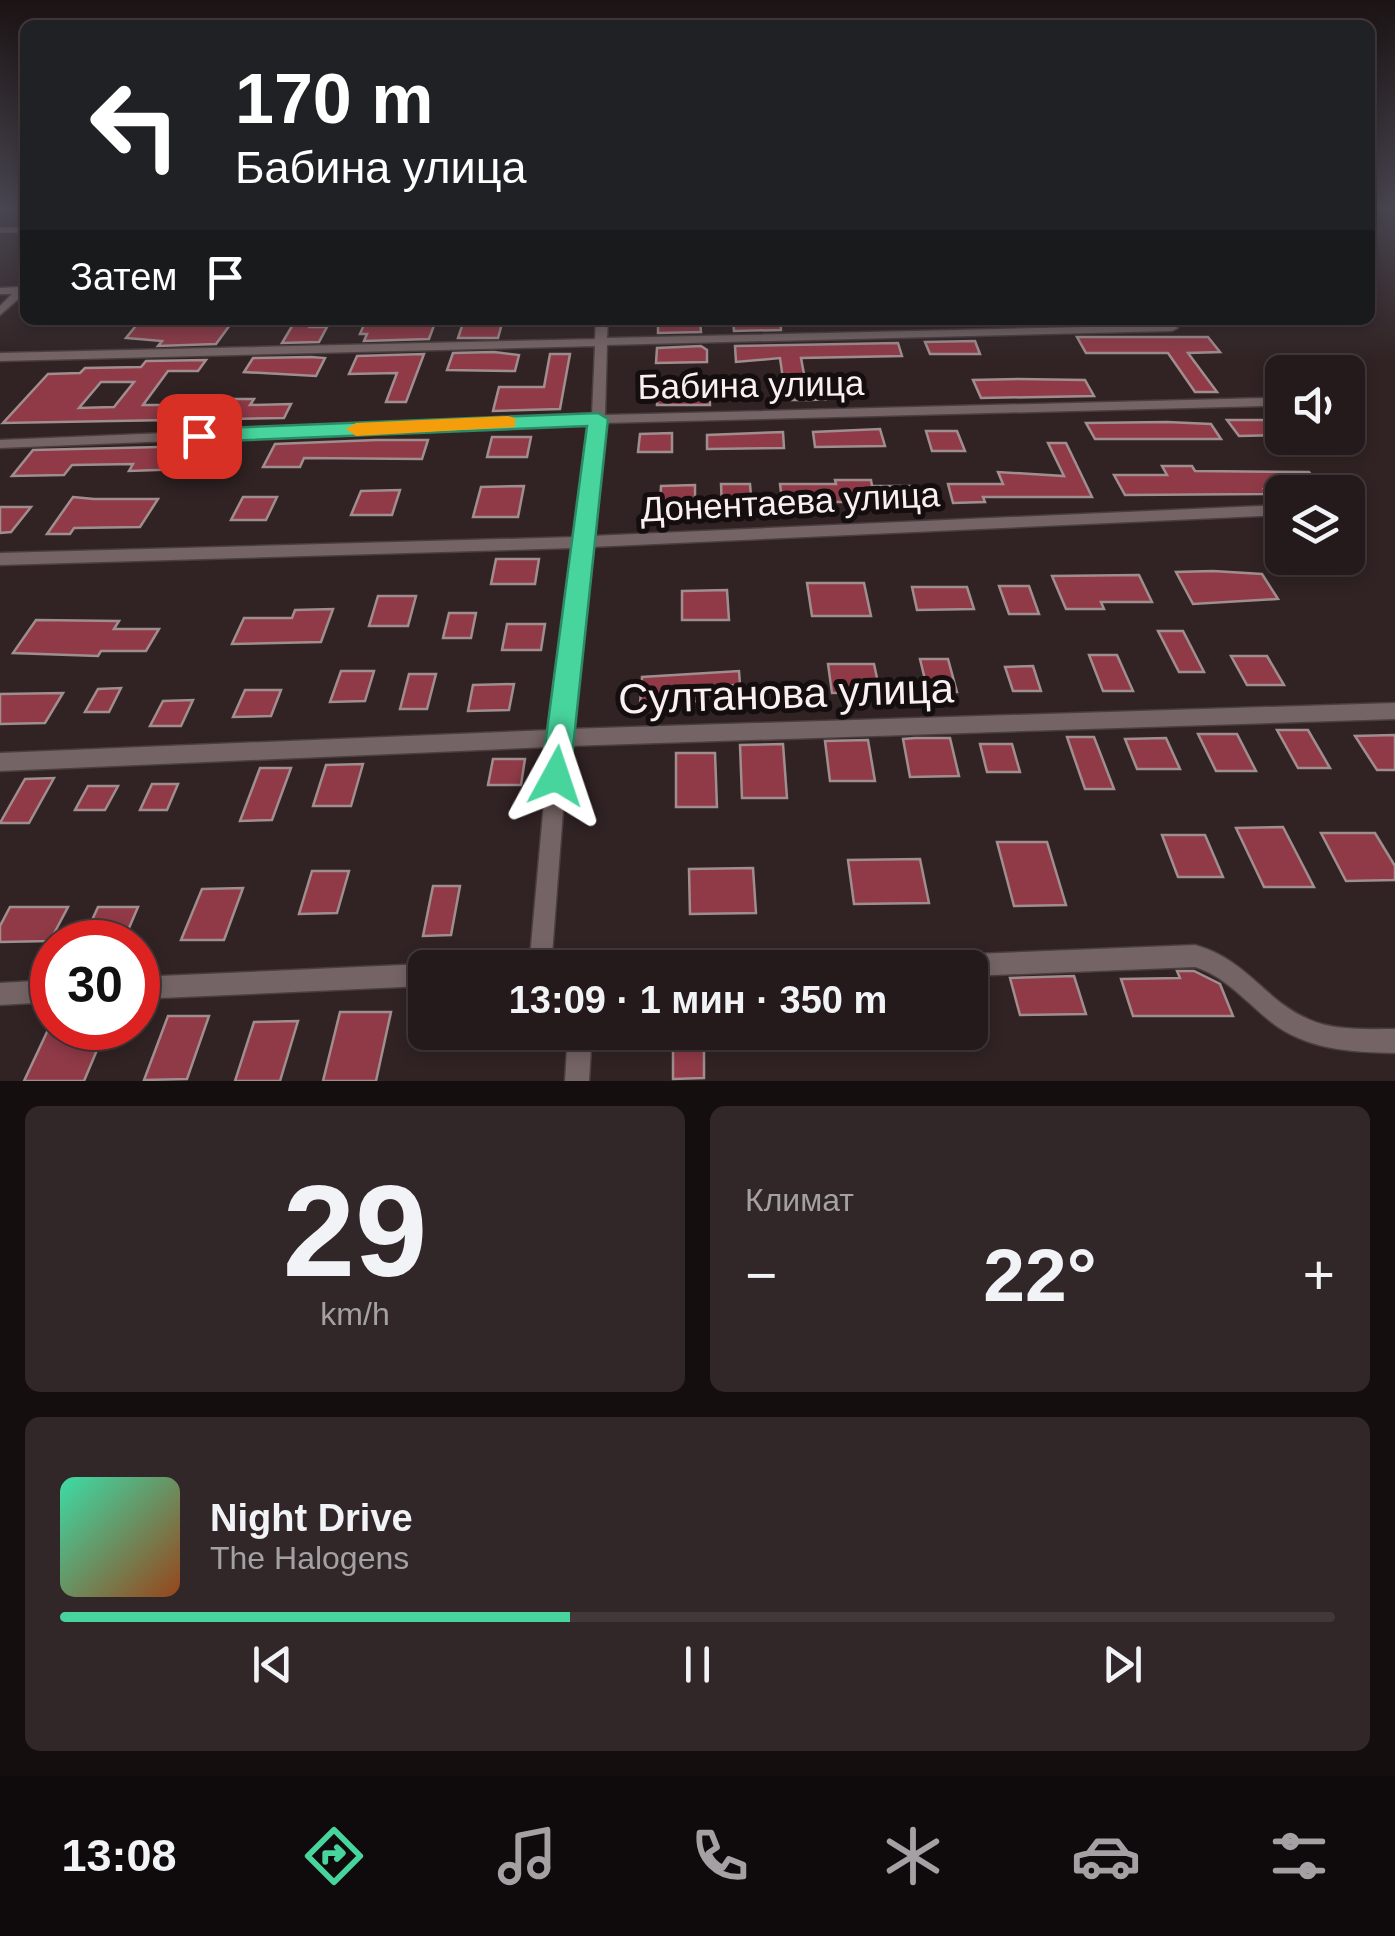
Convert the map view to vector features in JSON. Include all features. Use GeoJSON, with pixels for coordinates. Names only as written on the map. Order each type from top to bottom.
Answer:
{"type":"FeatureCollection","features":[{"type":"Feature","properties":{"kind":"street"},"geometry":{"type":"LineString","coordinates":[[0,312],[20,293]]}},
{"type":"Feature","properties":{"kind":"street"},"geometry":{"type":"LineString","coordinates":[[541,950],[559,738],[598,419],[602,325]]}},
{"type":"Feature","properties":{"kind":"street"},"geometry":{"type":"LineString","coordinates":[[0,357],[1172,328]]}},
{"type":"Feature","properties":{"kind":"street","name":"Бабина улица"},"geometry":{"type":"LineString","coordinates":[[0,444],[598,419],[1264,402]]}},
{"type":"Feature","properties":{"kind":"street","name":"Донентаева улица"},"geometry":{"type":"LineString","coordinates":[[0,559],[585,542],[1265,511]]}},
{"type":"Feature","properties":{"kind":"street","name":"Султанова улица"},"geometry":{"type":"LineString","coordinates":[[0,762],[559,738],[1395,711]]}},
{"type":"Feature","properties":{"kind":"street"},"geometry":{"type":"LineString","coordinates":[[988,964],[1195,956],[1218,965],[1293,1024],[1333,1040],[1395,1041]]}},
{"type":"Feature","properties":{"kind":"street"},"geometry":{"type":"LineString","coordinates":[[160,987],[408,976]]}},
{"type":"Feature","properties":{"kind":"street"},"geometry":{"type":"LineString","coordinates":[[0,994],[30,993]]}},
{"type":"Feature","properties":{"kind":"street"},"geometry":{"type":"LineString","coordinates":[[577,1081],[579,1050]]}},
{"type":"Feature","properties":{"kind":"building"},"geometry":{"type":"Polygon","coordinates":[[[137,325],[230,325],[216,344],[158,346],[162,341],[126,338],[137,325]]]}},
{"type":"Feature","properties":{"kind":"building"},"geometry":{"type":"Polygon","coordinates":[[[293,325],[327,327],[319,342],[282,343],[293,325]]]}},
{"type":"Feature","properties":{"kind":"building"},"geometry":{"type":"Polygon","coordinates":[[[364,325],[434,325],[429,339],[364,341],[367,334],[360,334],[364,325]]]}},
{"type":"Feature","properties":{"kind":"building"},"geometry":{"type":"Polygon","coordinates":[[[462,325],[502,325],[498,338],[458,338],[462,325]]]}},
{"type":"Feature","properties":{"kind":"building"},"geometry":{"type":"Polygon","coordinates":[[[658,325],[700,325],[701,332],[658,333],[658,325]]]}},
{"type":"Feature","properties":{"kind":"building"},"geometry":{"type":"Polygon","coordinates":[[[733,325],[780,325],[781,330],[734,331],[733,325]]]}},
{"type":"Feature","properties":{"kind":"building"},"geometry":{"type":"Polygon","coordinates":[[[1077,337],[1208,337],[1220,352],[1188,353],[1217,392],[1195,392],[1168,353],[1086,353],[1077,337]]]}},
{"type":"Feature","properties":{"kind":"building"},"geometry":{"type":"Polygon","coordinates":[[[975,341],[980,354],[930,354],[925,342],[975,341]]]}},
{"type":"Feature","properties":{"kind":"building"},"geometry":{"type":"Polygon","coordinates":[[[898,343],[902,356],[801,358],[806,385],[839,384],[842,399],[786,400],[780,358],[736,362],[735,346],[898,343]]]}},
{"type":"Feature","properties":{"kind":"building"},"geometry":{"type":"Polygon","coordinates":[[[701,346],[707,350],[707,362],[656,363],[657,348],[701,346]]]}},
{"type":"Feature","properties":{"kind":"building"},"geometry":{"type":"Polygon","coordinates":[[[453,353],[519,355],[515,371],[447,370],[453,353]]]}},
{"type":"Feature","properties":{"kind":"building"},"geometry":{"type":"Polygon","coordinates":[[[424,354],[406,402],[386,402],[397,373],[349,374],[357,356],[424,354]]]}},
{"type":"Feature","properties":{"kind":"building"},"geometry":{"type":"Polygon","coordinates":[[[550,354],[570,354],[560,409],[493,411],[499,387],[544,387],[550,354]]]}},
{"type":"Feature","properties":{"kind":"building"},"geometry":{"type":"Polygon","coordinates":[[[253,358],[325,358],[316,376],[244,372],[253,358]]]}},
{"type":"Feature","properties":{"kind":"building"},"geometry":{"type":"Polygon","coordinates":[[[206,360],[198,371],[168,371],[143,405],[224,405],[228,399],[254,399],[250,405],[291,404],[284,418],[3,423],[48,374],[80,373],[85,368],[141,367],[146,361],[206,360]],[[101,382],[79,408],[114,407],[134,382],[101,382]]]}},
{"type":"Feature","properties":{"kind":"building"},"geometry":{"type":"Polygon","coordinates":[[[973,380],[1085,380],[1094,396],[981,398],[973,380]]]}},
{"type":"Feature","properties":{"kind":"building"},"geometry":{"type":"Polygon","coordinates":[[[658,388],[709,388],[710,405],[657,405],[658,388]]]}},
{"type":"Feature","properties":{"kind":"building"},"geometry":{"type":"Polygon","coordinates":[[[1227,420],[1265,420],[1265,435],[1239,436],[1227,420]]]}},
{"type":"Feature","properties":{"kind":"building"},"geometry":{"type":"Polygon","coordinates":[[[1086,423],[1211,424],[1221,439],[1095,439],[1086,423]]]}},
{"type":"Feature","properties":{"kind":"building"},"geometry":{"type":"Polygon","coordinates":[[[880,429],[885,446],[815,447],[813,432],[880,429]]]}},
{"type":"Feature","properties":{"kind":"building"},"geometry":{"type":"Polygon","coordinates":[[[926,431],[957,431],[965,451],[932,451],[926,431]]]}},
{"type":"Feature","properties":{"kind":"building"},"geometry":{"type":"Polygon","coordinates":[[[783,432],[784,448],[707,449],[707,435],[783,432]]]}},
{"type":"Feature","properties":{"kind":"building"},"geometry":{"type":"Polygon","coordinates":[[[672,433],[672,452],[638,452],[640,434],[672,433]]]}},
{"type":"Feature","properties":{"kind":"building"},"geometry":{"type":"Polygon","coordinates":[[[492,437],[531,437],[527,457],[487,457],[492,437]]]}},
{"type":"Feature","properties":{"kind":"building"},"geometry":{"type":"Polygon","coordinates":[[[428,440],[422,459],[304,458],[300,467],[263,467],[275,444],[428,440]]]}},
{"type":"Feature","properties":{"kind":"building"},"geometry":{"type":"Polygon","coordinates":[[[1048,443],[1066,443],[1092,497],[983,497],[985,502],[953,503],[948,484],[1003,484],[998,472],[1064,476],[1048,443]]]}},
{"type":"Feature","properties":{"kind":"building"},"geometry":{"type":"Polygon","coordinates":[[[201,446],[187,469],[129,471],[133,464],[72,465],[64,475],[12,476],[33,450],[201,446]]]}},
{"type":"Feature","properties":{"kind":"building"},"geometry":{"type":"Polygon","coordinates":[[[1162,466],[1192,466],[1195,471],[1311,475],[1265,475],[1265,494],[1125,495],[1114,475],[1167,475],[1162,466]]]}},
{"type":"Feature","properties":{"kind":"building"},"geometry":{"type":"Polygon","coordinates":[[[835,480],[871,480],[872,486],[918,486],[923,502],[815,502],[816,507],[783,508],[780,484],[836,484],[835,480]]]}},
{"type":"Feature","properties":{"kind":"building"},"geometry":{"type":"Polygon","coordinates":[[[721,484],[750,484],[752,508],[722,508],[721,484]]]}},
{"type":"Feature","properties":{"kind":"building"},"geometry":{"type":"Polygon","coordinates":[[[695,485],[695,507],[660,507],[661,486],[695,485]]]}},
{"type":"Feature","properties":{"kind":"building"},"geometry":{"type":"Polygon","coordinates":[[[524,486],[518,517],[473,517],[481,487],[524,486]]]}},
{"type":"Feature","properties":{"kind":"building"},"geometry":{"type":"Polygon","coordinates":[[[400,490],[392,515],[351,515],[361,491],[400,490]]]}},
{"type":"Feature","properties":{"kind":"building"},"geometry":{"type":"Polygon","coordinates":[[[73,497],[158,499],[140,527],[74,528],[70,534],[47,534],[73,497]]]}},
{"type":"Feature","properties":{"kind":"building"},"geometry":{"type":"Polygon","coordinates":[[[243,497],[277,497],[266,520],[231,520],[243,497]]]}},
{"type":"Feature","properties":{"kind":"building"},"geometry":{"type":"Polygon","coordinates":[[[0,507],[31,507],[11,532],[0,533],[0,507]]]}},
{"type":"Feature","properties":{"kind":"building"},"geometry":{"type":"Polygon","coordinates":[[[496,559],[539,559],[535,584],[491,584],[496,559]]]}},
{"type":"Feature","properties":{"kind":"building"},"geometry":{"type":"Polygon","coordinates":[[[1176,572],[1262,574],[1278,599],[1193,604],[1176,572]]]}},
{"type":"Feature","properties":{"kind":"building"},"geometry":{"type":"Polygon","coordinates":[[[1139,575],[1152,602],[1101,602],[1104,609],[1066,609],[1052,576],[1139,575]]]}},
{"type":"Feature","properties":{"kind":"building"},"geometry":{"type":"Polygon","coordinates":[[[807,583],[864,583],[871,616],[812,616],[807,583]]]}},
{"type":"Feature","properties":{"kind":"building"},"geometry":{"type":"Polygon","coordinates":[[[999,586],[1029,586],[1039,614],[1009,614],[999,586]]]}},
{"type":"Feature","properties":{"kind":"building"},"geometry":{"type":"Polygon","coordinates":[[[912,587],[967,587],[974,609],[917,610],[912,587]]]}},
{"type":"Feature","properties":{"kind":"building"},"geometry":{"type":"Polygon","coordinates":[[[727,590],[729,620],[682,620],[682,591],[727,590]]]}},
{"type":"Feature","properties":{"kind":"building"},"geometry":{"type":"Polygon","coordinates":[[[378,596],[416,596],[408,626],[369,626],[378,596]]]}},
{"type":"Feature","properties":{"kind":"building"},"geometry":{"type":"Polygon","coordinates":[[[333,609],[321,642],[232,644],[244,618],[292,618],[295,610],[333,609]]]}},
{"type":"Feature","properties":{"kind":"building"},"geometry":{"type":"Polygon","coordinates":[[[449,613],[476,613],[471,638],[443,638],[449,613]]]}},
{"type":"Feature","properties":{"kind":"building"},"geometry":{"type":"Polygon","coordinates":[[[36,620],[119,621],[114,629],[159,629],[146,651],[101,651],[98,656],[13,653],[36,620]]]}},
{"type":"Feature","properties":{"kind":"building"},"geometry":{"type":"Polygon","coordinates":[[[507,624],[545,624],[541,650],[502,650],[507,624]]]}},
{"type":"Feature","properties":{"kind":"building"},"geometry":{"type":"Polygon","coordinates":[[[1158,631],[1183,631],[1204,672],[1179,672],[1158,631]]]}},
{"type":"Feature","properties":{"kind":"building"},"geometry":{"type":"Polygon","coordinates":[[[1089,655],[1117,655],[1133,691],[1103,691],[1089,655]]]}},
{"type":"Feature","properties":{"kind":"building"},"geometry":{"type":"Polygon","coordinates":[[[1231,656],[1267,656],[1284,685],[1247,685],[1231,656]]]}},
{"type":"Feature","properties":{"kind":"building"},"geometry":{"type":"Polygon","coordinates":[[[920,659],[948,659],[957,692],[928,692],[920,659]]]}},
{"type":"Feature","properties":{"kind":"building"},"geometry":{"type":"Polygon","coordinates":[[[828,664],[874,664],[880,692],[832,693],[828,664]]]}},
{"type":"Feature","properties":{"kind":"building"},"geometry":{"type":"Polygon","coordinates":[[[1033,666],[1041,691],[1013,691],[1005,667],[1033,666]]]}},
{"type":"Feature","properties":{"kind":"building"},"geometry":{"type":"Polygon","coordinates":[[[341,671],[374,671],[365,701],[330,702],[341,671]]]}},
{"type":"Feature","properties":{"kind":"building"},"geometry":{"type":"Polygon","coordinates":[[[739,671],[740,685],[714,686],[714,700],[640,705],[642,677],[739,671]]]}},
{"type":"Feature","properties":{"kind":"building"},"geometry":{"type":"Polygon","coordinates":[[[409,674],[436,674],[427,709],[400,709],[409,674]]]}},
{"type":"Feature","properties":{"kind":"building"},"geometry":{"type":"Polygon","coordinates":[[[514,684],[509,710],[468,711],[473,685],[514,684]]]}},
{"type":"Feature","properties":{"kind":"building"},"geometry":{"type":"Polygon","coordinates":[[[121,688],[109,712],[85,712],[98,689],[121,688]]]}},
{"type":"Feature","properties":{"kind":"building"},"geometry":{"type":"Polygon","coordinates":[[[245,690],[281,690],[271,716],[233,717],[245,690]]]}},
{"type":"Feature","properties":{"kind":"building"},"geometry":{"type":"Polygon","coordinates":[[[63,693],[45,723],[0,724],[0,694],[63,693]]]}},
{"type":"Feature","properties":{"kind":"building"},"geometry":{"type":"Polygon","coordinates":[[[193,700],[181,726],[150,726],[163,701],[193,700]]]}},
{"type":"Feature","properties":{"kind":"building"},"geometry":{"type":"Polygon","coordinates":[[[1277,730],[1308,730],[1330,768],[1298,768],[1277,730]]]}},
{"type":"Feature","properties":{"kind":"building"},"geometry":{"type":"Polygon","coordinates":[[[1198,734],[1237,734],[1256,771],[1216,771],[1198,734]]]}},
{"type":"Feature","properties":{"kind":"building"},"geometry":{"type":"Polygon","coordinates":[[[1395,735],[1395,770],[1377,770],[1355,736],[1395,735]]]}},
{"type":"Feature","properties":{"kind":"building"},"geometry":{"type":"Polygon","coordinates":[[[1067,737],[1094,737],[1114,789],[1085,789],[1067,737]]]}},
{"type":"Feature","properties":{"kind":"building"},"geometry":{"type":"Polygon","coordinates":[[[950,738],[959,776],[910,777],[903,739],[950,738]]]}},
{"type":"Feature","properties":{"kind":"building"},"geometry":{"type":"Polygon","coordinates":[[[1166,738],[1180,769],[1137,769],[1125,739],[1166,738]]]}},
{"type":"Feature","properties":{"kind":"building"},"geometry":{"type":"Polygon","coordinates":[[[868,740],[875,781],[830,781],[825,741],[868,740]]]}},
{"type":"Feature","properties":{"kind":"building"},"geometry":{"type":"Polygon","coordinates":[[[783,744],[787,798],[742,798],[740,745],[783,744]]]}},
{"type":"Feature","properties":{"kind":"building"},"geometry":{"type":"Polygon","coordinates":[[[980,744],[1012,744],[1020,772],[987,772],[980,744]]]}},
{"type":"Feature","properties":{"kind":"building"},"geometry":{"type":"Polygon","coordinates":[[[676,753],[715,753],[717,807],[676,807],[676,753]]]}},
{"type":"Feature","properties":{"kind":"building"},"geometry":{"type":"Polygon","coordinates":[[[493,759],[525,759],[521,785],[488,785],[493,759]]]}},
{"type":"Feature","properties":{"kind":"building"},"geometry":{"type":"Polygon","coordinates":[[[363,764],[351,806],[313,806],[326,765],[363,764]]]}},
{"type":"Feature","properties":{"kind":"building"},"geometry":{"type":"Polygon","coordinates":[[[260,768],[291,768],[272,820],[240,821],[260,768]]]}},
{"type":"Feature","properties":{"kind":"building"},"geometry":{"type":"Polygon","coordinates":[[[54,778],[29,823],[0,823],[25,779],[54,778]]]}},
{"type":"Feature","properties":{"kind":"building"},"geometry":{"type":"Polygon","coordinates":[[[152,784],[178,784],[167,810],[140,810],[152,784]]]}},
{"type":"Feature","properties":{"kind":"building"},"geometry":{"type":"Polygon","coordinates":[[[88,786],[118,786],[105,810],[75,810],[88,786]]]}},
{"type":"Feature","properties":{"kind":"building"},"geometry":{"type":"Polygon","coordinates":[[[1283,827],[1314,887],[1264,887],[1236,828],[1283,827]]]}},
{"type":"Feature","properties":{"kind":"building"},"geometry":{"type":"Polygon","coordinates":[[[1321,833],[1375,833],[1395,866],[1395,880],[1346,881],[1321,833]]]}},
{"type":"Feature","properties":{"kind":"building"},"geometry":{"type":"Polygon","coordinates":[[[1162,835],[1205,835],[1223,877],[1178,877],[1162,835]]]}},
{"type":"Feature","properties":{"kind":"building"},"geometry":{"type":"Polygon","coordinates":[[[997,842],[1047,842],[1066,905],[1014,906],[997,842]]]}},
{"type":"Feature","properties":{"kind":"building"},"geometry":{"type":"Polygon","coordinates":[[[920,859],[929,903],[854,904],[848,860],[920,859]]]}},
{"type":"Feature","properties":{"kind":"building"},"geometry":{"type":"Polygon","coordinates":[[[753,868],[756,913],[690,914],[689,869],[753,868]]]}},
{"type":"Feature","properties":{"kind":"building"},"geometry":{"type":"Polygon","coordinates":[[[312,871],[349,871],[337,913],[299,914],[312,871]]]}},
{"type":"Feature","properties":{"kind":"building"},"geometry":{"type":"Polygon","coordinates":[[[433,886],[460,886],[451,935],[423,936],[433,886]]]}},
{"type":"Feature","properties":{"kind":"building"},"geometry":{"type":"Polygon","coordinates":[[[243,888],[224,940],[181,940],[202,889],[243,888]]]}},
{"type":"Feature","properties":{"kind":"building"},"geometry":{"type":"Polygon","coordinates":[[[10,907],[68,907],[61,920],[30,920],[30,941],[0,942],[0,926],[10,907]]]}},
{"type":"Feature","properties":{"kind":"building"},"geometry":{"type":"Polygon","coordinates":[[[98,907],[138,907],[132,920],[92,920],[98,907]]]}},
{"type":"Feature","properties":{"kind":"building"},"geometry":{"type":"Polygon","coordinates":[[[1177,971],[1194,971],[1220,984],[1233,1016],[1133,1016],[1121,979],[1180,978],[1177,971]]]}},
{"type":"Feature","properties":{"kind":"building"},"geometry":{"type":"Polygon","coordinates":[[[1074,976],[1086,1014],[1020,1015],[1010,978],[1074,976]]]}},
{"type":"Feature","properties":{"kind":"building"},"geometry":{"type":"Polygon","coordinates":[[[340,1012],[391,1012],[376,1081],[323,1081],[340,1012]]]}},
{"type":"Feature","properties":{"kind":"building"},"geometry":{"type":"Polygon","coordinates":[[[168,1016],[209,1016],[187,1079],[144,1080],[155,1050],[160,1050],[168,1016]]]}},
{"type":"Feature","properties":{"kind":"building"},"geometry":{"type":"Polygon","coordinates":[[[298,1021],[280,1081],[235,1081],[254,1022],[298,1021]]]}},
{"type":"Feature","properties":{"kind":"building"},"geometry":{"type":"Polygon","coordinates":[[[39,1050],[97,1050],[84,1081],[24,1081],[39,1050]]]}},
{"type":"Feature","properties":{"kind":"building"},"geometry":{"type":"Polygon","coordinates":[[[673,1050],[704,1050],[704,1078],[673,1079],[673,1050]]]}},
{"type":"Feature","properties":{"kind":"slow traffic"},"geometry":{"type":"LineString","coordinates":[[356,429],[508,423]]}},
{"type":"Feature","properties":{"kind":"route"},"geometry":{"type":"LineString","coordinates":[[199,436],[598,419],[556,776]]}}]}
